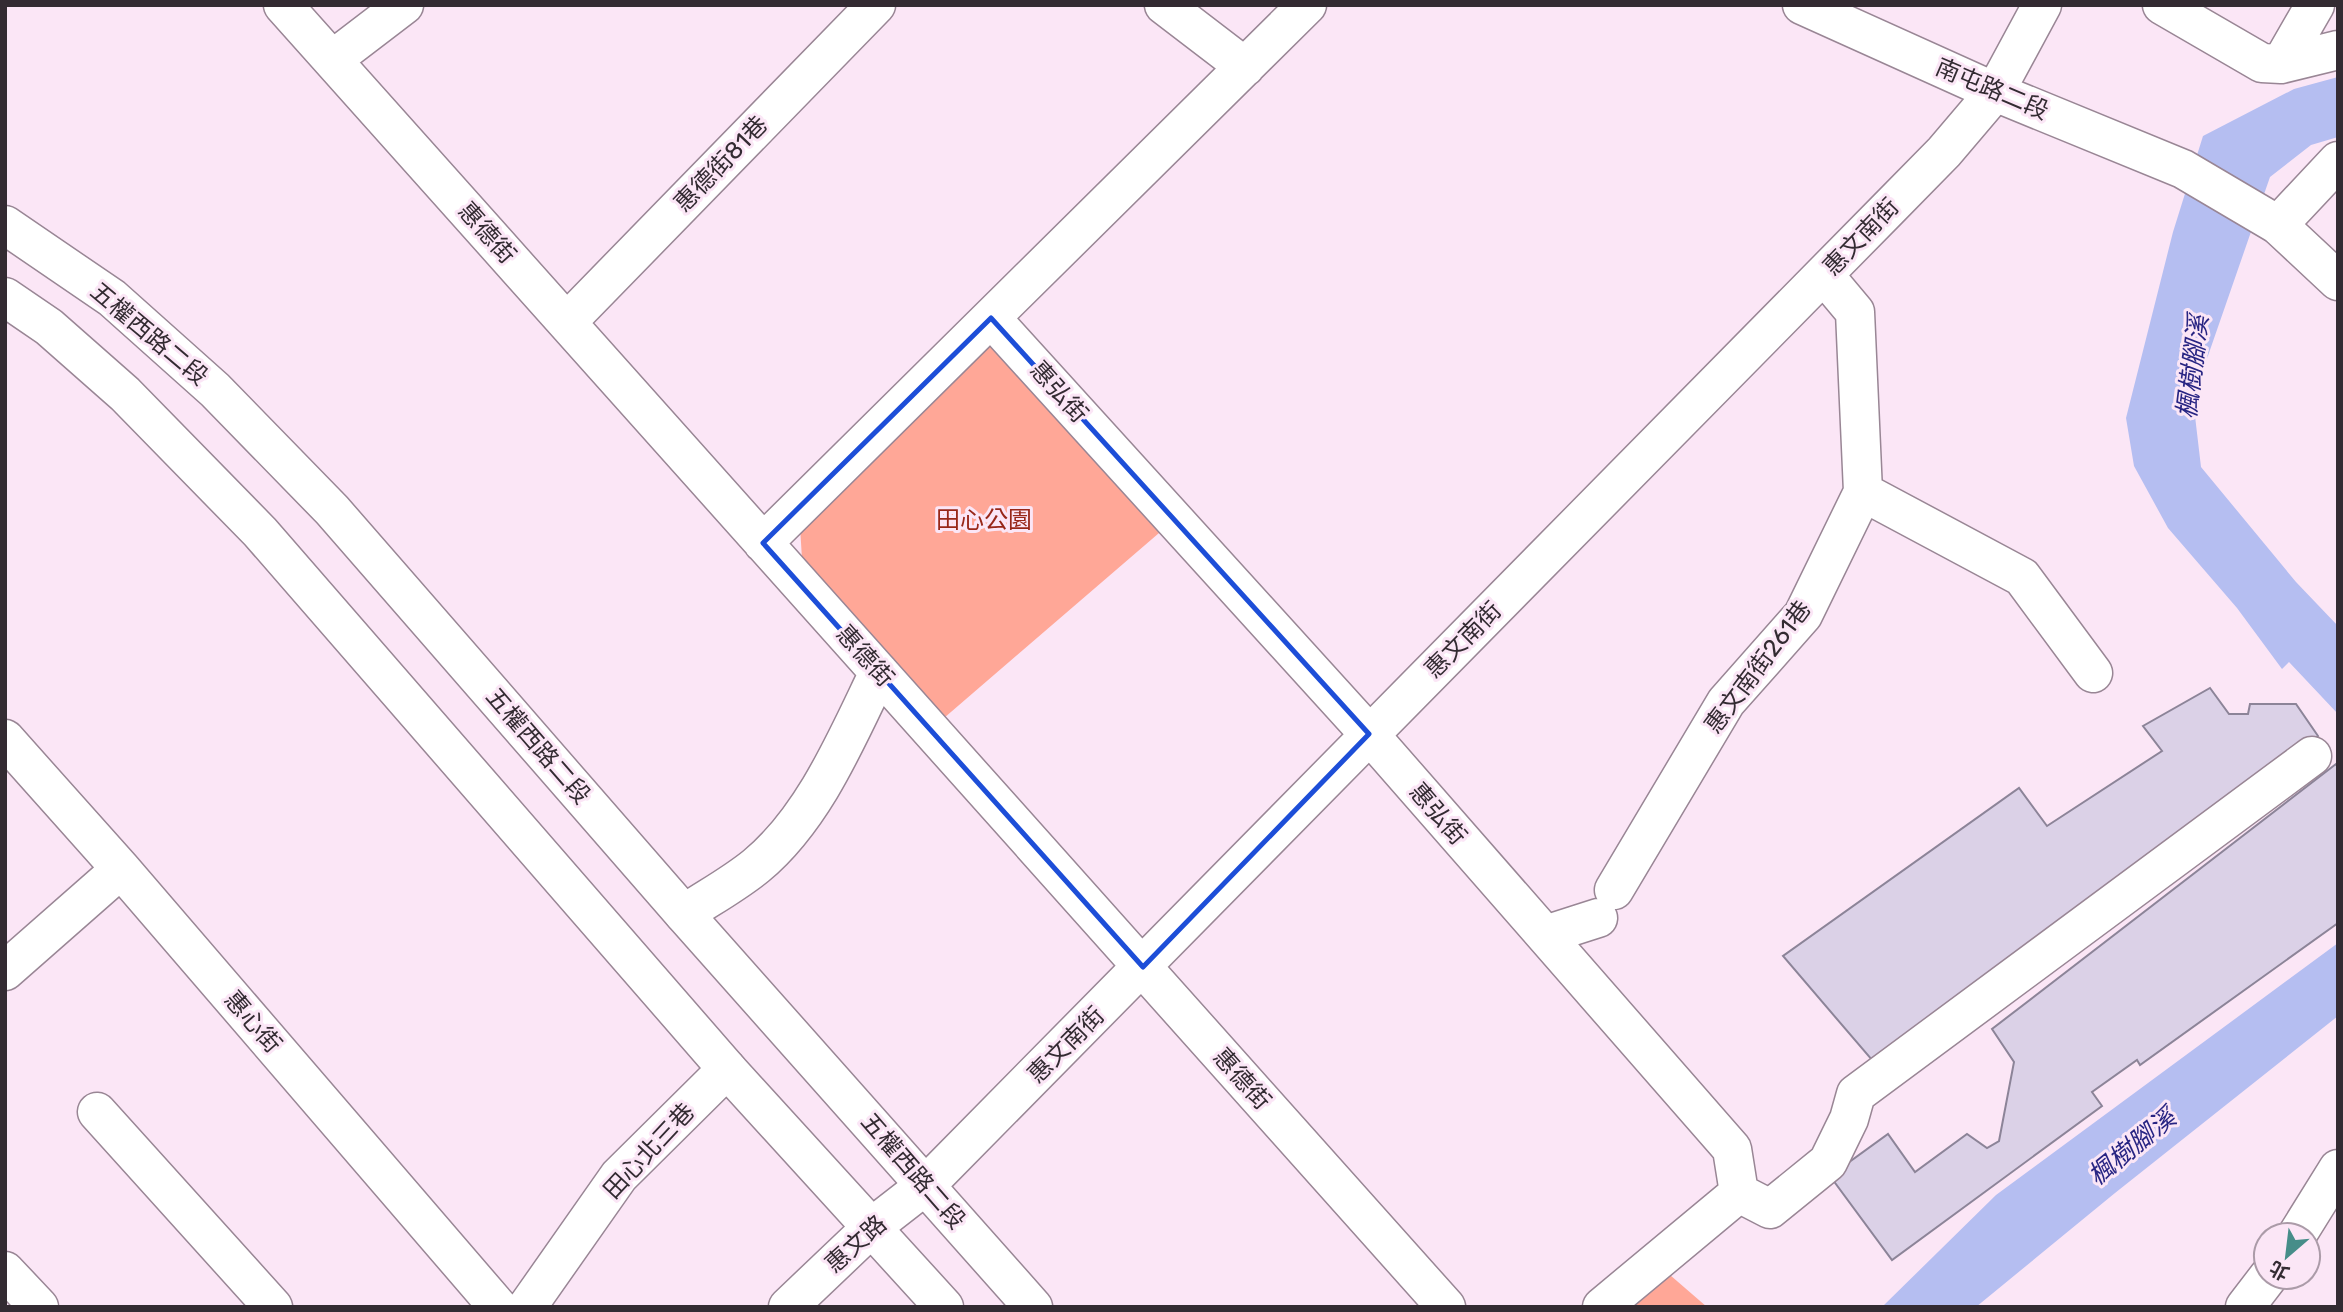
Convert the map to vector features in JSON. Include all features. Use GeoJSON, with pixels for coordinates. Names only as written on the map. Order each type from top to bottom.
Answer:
{"type":"FeatureCollection","features":[{"type":"Feature","properties":{"kind":"street","name":"惠德街"},"geometry":{"type":"LineString","coordinates":[[283,5],[1446,1307]]}},
{"type":"Feature","properties":{"kind":"street"},"geometry":{"type":"LineString","coordinates":[[332,60],[404,5]]}},
{"type":"Feature","properties":{"kind":"street","name":"惠德街81巷"},"geometry":{"type":"LineString","coordinates":[[566,322],[876,5]]}},
{"type":"Feature","properties":{"kind":"street"},"geometry":{"type":"LineString","coordinates":[[1164,5],[1245,67]]}},
{"type":"Feature","properties":{"kind":"street"},"geometry":{"type":"LineString","coordinates":[[763,543],[1307,5]]}},
{"type":"Feature","properties":{"kind":"street","name":"南屯路二段"},"geometry":{"type":"LineString","coordinates":[[1802,5],[1995,92],[2183,169],[2270,221]]}},
{"type":"Feature","properties":{"kind":"street","name":"惠文南街"},"geometry":{"type":"LineString","coordinates":[[926,1185],[1944,152],[1995,92],[2042,5]]}},
{"type":"Feature","properties":{"kind":"street"},"geometry":{"type":"LineString","coordinates":[[2162,5],[2262,63],[2281,64],[2338,50]]}},
{"type":"Feature","properties":{"kind":"street"},"geometry":{"type":"LineString","coordinates":[[2281,64],[2315,5]]}},
{"type":"Feature","properties":{"kind":"street"},"geometry":{"type":"LineString","coordinates":[[2338,162],[2270,221],[2338,281]]}},
{"type":"Feature","properties":{"kind":"street","name":"五權西路二段"},"geometry":{"type":"LineString","coordinates":[[5,225],[113,298],[215,390],[332,510],[684,914],[1033,1307]]}},
{"type":"Feature","properties":{"kind":"street","name":"惠文南街261巷"},"geometry":{"type":"LineString","coordinates":[[1545,935],[1606,904],[1726,702],[1803,615],[1863,492],[1854,312],[1824,275]]}},
{"type":"Feature","properties":{"kind":"street"},"geometry":{"type":"LineString","coordinates":[[5,297],[49,327],[125,394],[251,523],[727,1069],[944,1307]]}},
{"type":"Feature","properties":{"kind":"street","name":"惠弘街"},"geometry":{"type":"LineString","coordinates":[[991,318],[1369,734],[1732,1149],[1739,1193]]}},
{"type":"Feature","properties":{"kind":"street"},"geometry":{"type":"LineString","coordinates":[[1863,492],[2022,577],[2093,673]]}},
{"type":"Feature","properties":{"kind":"street"},"geometry":{"type":"LineString","coordinates":[[684,914],[757,866],[797,822],[830,772],[879,672]]}},
{"type":"Feature","properties":{"kind":"street","name":"惠心街"},"geometry":{"type":"LineString","coordinates":[[5,739],[121,869],[498,1307]]}},
{"type":"Feature","properties":{"kind":"street"},"geometry":{"type":"LineString","coordinates":[[1602,1307],[1739,1193],[1770,1209],[1828,1162],[1849,1119],[1856,1094],[2312,756]]}},
{"type":"Feature","properties":{"kind":"street"},"geometry":{"type":"LineString","coordinates":[[5,971],[121,869]]}},
{"type":"Feature","properties":{"kind":"street","name":"田心北三巷"},"geometry":{"type":"LineString","coordinates":[[527,1307],[619,1176],[727,1069]]}},
{"type":"Feature","properties":{"kind":"street"},"geometry":{"type":"LineString","coordinates":[[97,1112],[273,1307]]}},
{"type":"Feature","properties":{"kind":"street"},"geometry":{"type":"LineString","coordinates":[[2306,1221],[2338,1168]]}},
{"type":"Feature","properties":{"kind":"street","name":"惠文路"},"geometry":{"type":"LineString","coordinates":[[788,1307],[872,1227],[926,1185]]}},
{"type":"Feature","properties":{"kind":"street"},"geometry":{"type":"LineString","coordinates":[[5,1270],[39,1307]]}},
{"type":"Feature","properties":{"kind":"street"},"geometry":{"type":"LineString","coordinates":[[2245,1307],[2257,1291]]}},
{"type":"Feature","properties":{"kind":"highlighted area"},"geometry":{"type":"Polygon","coordinates":[[[991,318],[1369,734],[1143,967],[763,543],[991,318]]]}},
{"type":"Feature","properties":{"kind":"green space","name":"田心公園"},"geometry":{"type":"Polygon","coordinates":[[[993,338],[1166,527],[944,718],[802,559],[800,526],[993,338]]]}},
{"type":"Feature","properties":{"kind":"green space"},"geometry":{"type":"Polygon","coordinates":[[[1670,1275],[1707,1307],[1632,1307],[1670,1275]]]}},
{"type":"Feature","properties":{"kind":"water","name":"楓樹腳溪"},"geometry":{"type":"Polygon","coordinates":[[[2338,77],[2338,137],[2311,145],[2270,177],[2193,399],[2201,467],[2296,582],[2338,626],[2338,714],[2289,662],[2282,669],[2237,608],[2168,528],[2134,466],[2126,418],[2173,232],[2203,136],[2294,89],[2338,77]]]}},
{"type":"Feature","properties":{"kind":"water","name":"楓樹腳溪"},"geometry":{"type":"Polygon","coordinates":[[[2338,943],[2338,1016],[1976,1307],[1882,1307],[1996,1195],[2338,943]]]}},
{"type":"Feature","properties":{"kind":"building"},"geometry":{"type":"Polygon","coordinates":[[[2210,688],[2229,714],[2248,714],[2250,704],[2296,704],[2318,736],[1878,1067],[1783,956],[2019,788],[2047,826],[2162,751],[2143,726],[2210,688]]]}},
{"type":"Feature","properties":{"kind":"building"},"geometry":{"type":"Polygon","coordinates":[[[2336,764],[2338,923],[2140,1065],[2137,1060],[2092,1092],[2102,1106],[1892,1260],[1830,1176],[1888,1134],[1915,1172],[1967,1134],[1987,1148],[1999,1141],[2014,1062],[1992,1029],[2336,764]]]}}]}
